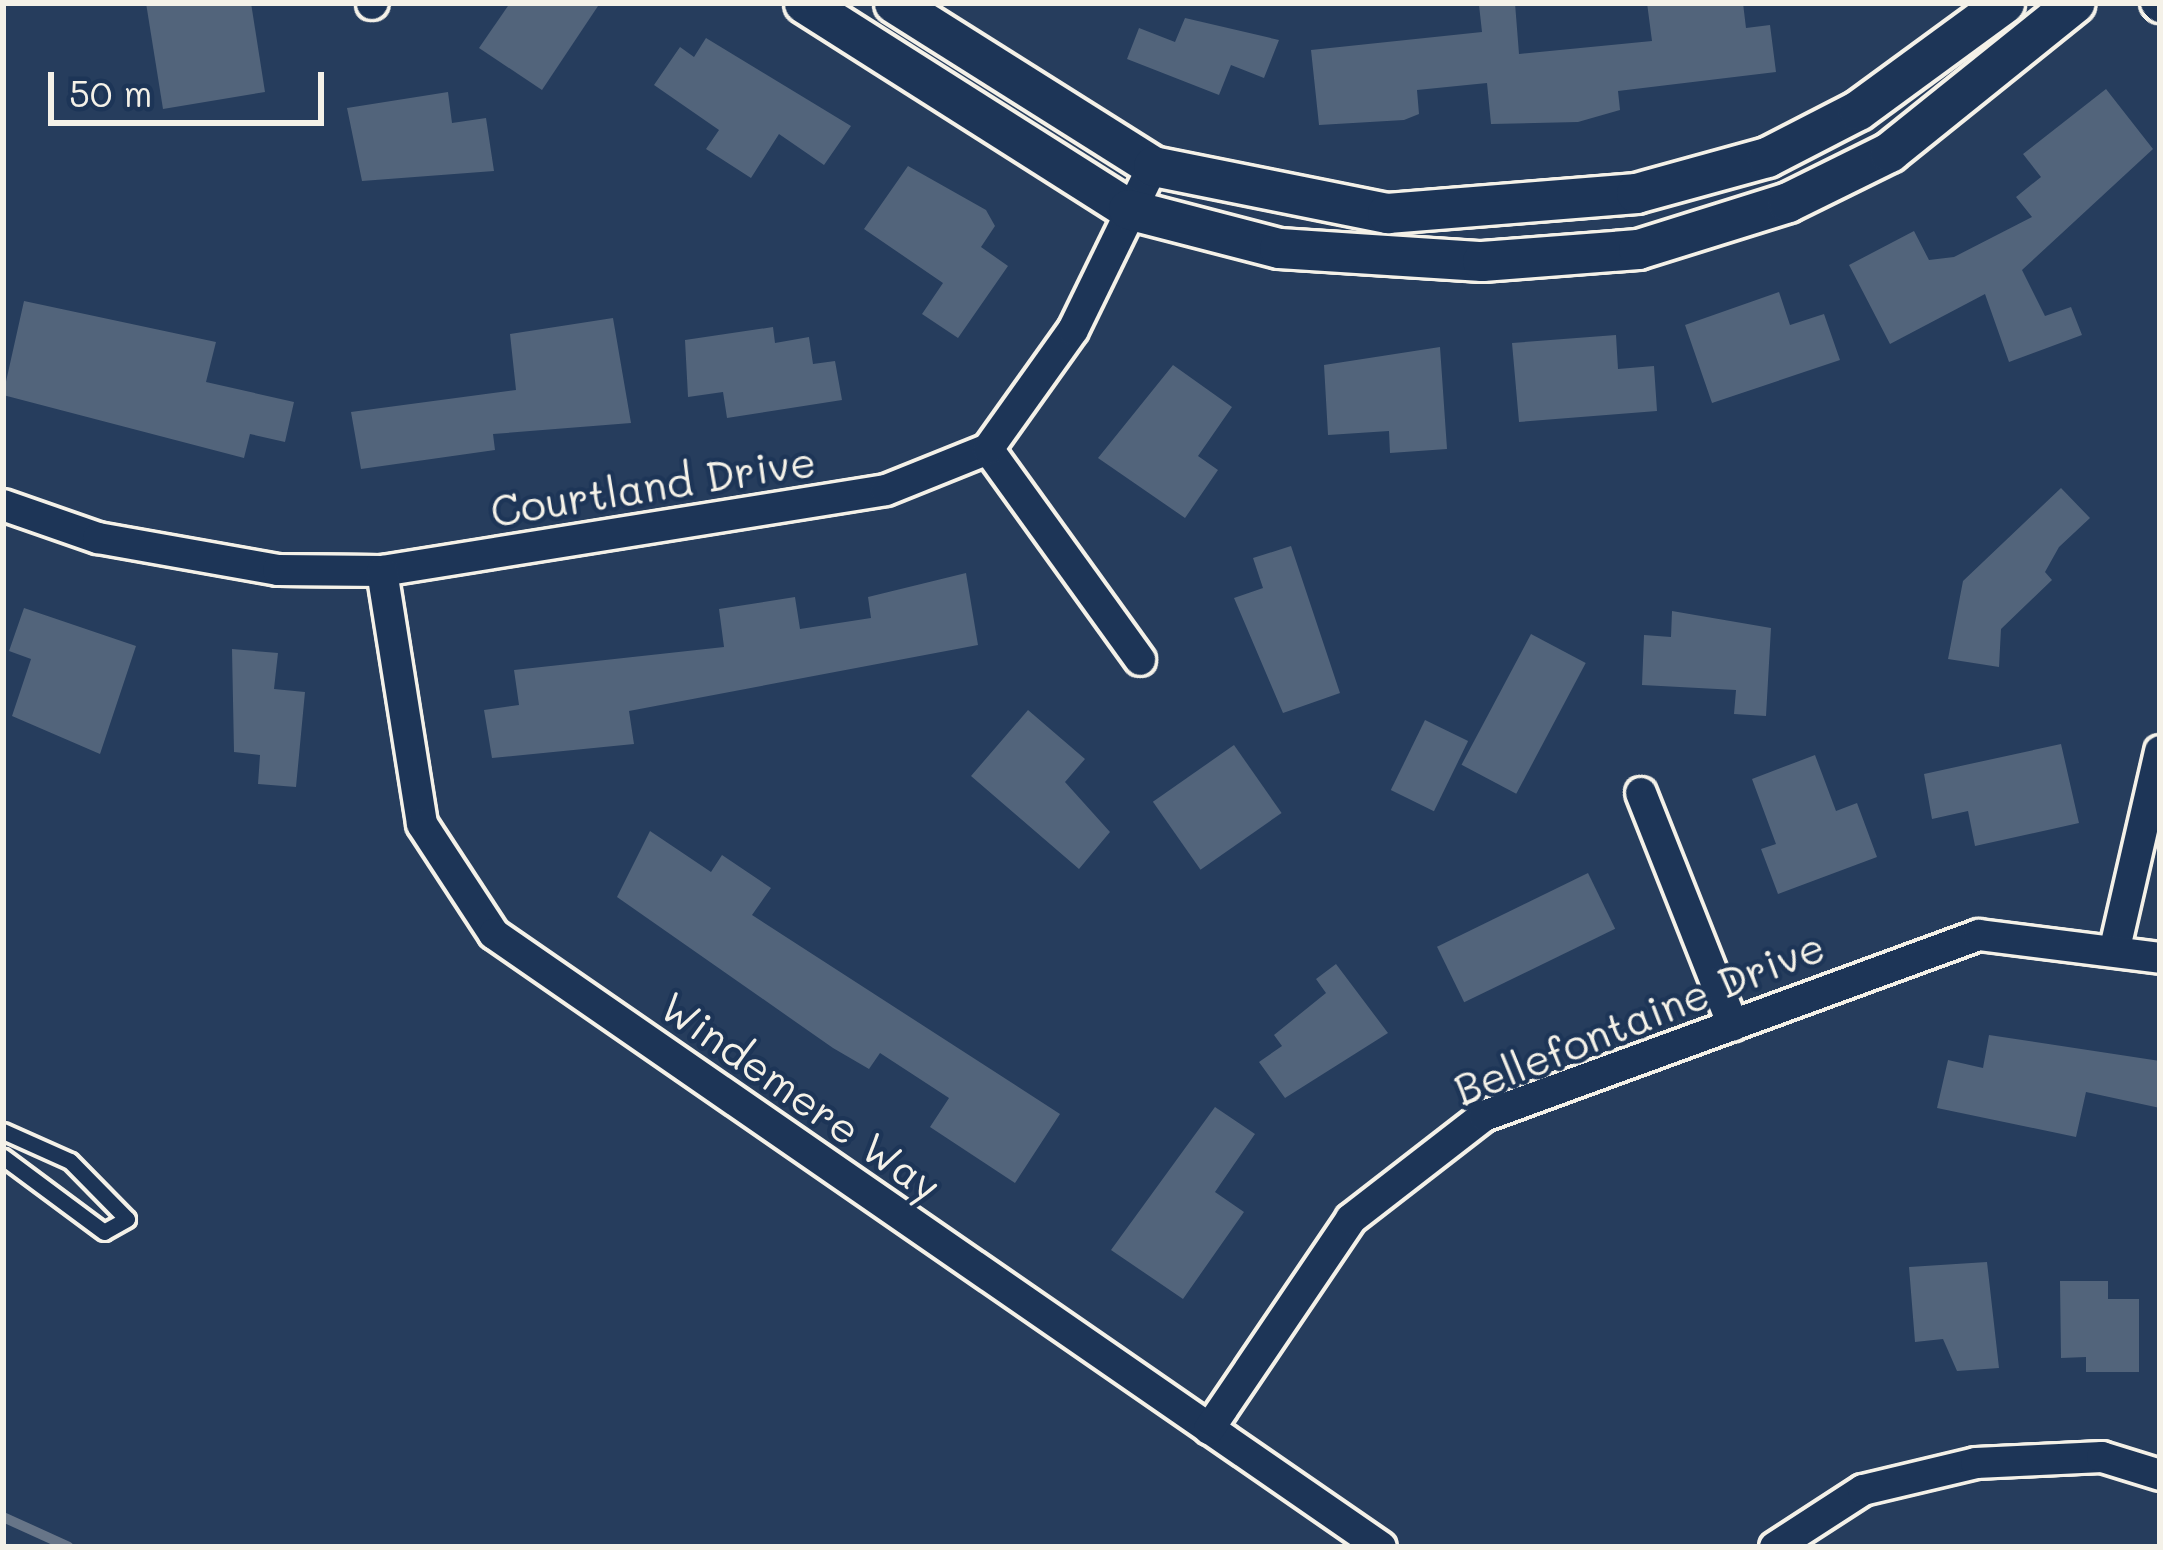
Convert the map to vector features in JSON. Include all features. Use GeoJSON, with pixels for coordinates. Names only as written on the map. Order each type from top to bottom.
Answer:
{"type":"FeatureCollection","features":[{"type":"Feature","properties":{"kind":"street"},"geometry":{"type":"LineString","coordinates":[[804,3],[1128,209],[1279,248],[1381,260],[1638,249],[1787,202],[1888,152],[2074,3]]}},
{"type":"Feature","properties":{"kind":"street"},"geometry":{"type":"LineString","coordinates":[[894,3],[1153,166],[1388,213],[1636,193],[1804,139],[2004,3]]}},
{"type":"Feature","properties":{"kind":"street"},"geometry":{"type":"LineString","coordinates":[[1140,660],[988,449],[1073,330],[1128,209],[1153,166]]}},
{"type":"Feature","properties":{"kind":"street","name":"Courtland Drive"},"geometry":{"type":"LineString","coordinates":[[3,505],[98,538],[278,569],[382,571],[818,504],[988,449]]}},
{"type":"Feature","properties":{"kind":"street","name":"Windemere Way"},"geometry":{"type":"LineString","coordinates":[[382,571],[422,824],[494,934],[1381,1547]]}},
{"type":"Feature","properties":{"kind":"street"},"geometry":{"type":"LineString","coordinates":[[2115,948],[2160,751]]}},
{"type":"Feature","properties":{"kind":"street"},"geometry":{"type":"LineString","coordinates":[[1641,793],[1733,1025]]}},
{"type":"Feature","properties":{"kind":"street","name":"Bellefontaine Drive"},"geometry":{"type":"LineString","coordinates":[[1209,1429],[1351,1219],[1407,1169],[1484,1116],[1979,935],[2115,948],[2160,958]]}},
{"type":"Feature","properties":{"kind":"street"},"geometry":{"type":"LineString","coordinates":[[1775,1547],[1863,1490],[1976,1463],[2102,1457],[2160,1475]]}},
{"type":"Feature","properties":{"kind":"lane"},"geometry":{"type":"LineString","coordinates":[[3,1131],[70,1161],[127,1219],[104,1232],[3,1157]]}},
{"type":"Feature","properties":{"kind":"building"},"geometry":{"type":"Polygon","coordinates":[[[146,3],[251,3],[265,92],[163,109],[146,3]]]}},
{"type":"Feature","properties":{"kind":"building"},"geometry":{"type":"Polygon","coordinates":[[[510,3],[600,3],[542,90],[479,48],[510,3]]]}},
{"type":"Feature","properties":{"kind":"building"},"geometry":{"type":"Polygon","coordinates":[[[1515,3],[1519,54],[1652,41],[1647,3],[1743,3],[1746,28],[1770,25],[1776,72],[1618,91],[1620,110],[1578,122],[1491,124],[1487,83],[1417,90],[1419,114],[1404,120],[1319,125],[1311,50],[1482,32],[1479,5],[1515,3]]]}},
{"type":"Feature","properties":{"kind":"building"},"geometry":{"type":"Polygon","coordinates":[[[1185,18],[1279,40],[1264,78],[1231,65],[1219,95],[1127,59],[1139,28],[1175,42],[1185,18]]]}},
{"type":"Feature","properties":{"kind":"building"},"geometry":{"type":"Polygon","coordinates":[[[706,38],[851,126],[824,165],[779,134],[751,178],[706,149],[719,130],[654,85],[680,47],[694,57],[706,38]]]}},
{"type":"Feature","properties":{"kind":"building"},"geometry":{"type":"Polygon","coordinates":[[[2106,89],[2153,149],[2022,270],[2045,316],[2071,307],[2082,335],[2009,362],[1985,294],[1890,344],[1849,265],[1914,231],[1929,260],[1954,257],[2032,217],[2016,197],[2041,177],[2023,154],[2106,89]]]}},
{"type":"Feature","properties":{"kind":"building"},"geometry":{"type":"Polygon","coordinates":[[[448,92],[452,123],[486,118],[494,171],[362,181],[347,108],[448,92]]]}},
{"type":"Feature","properties":{"kind":"building"},"geometry":{"type":"Polygon","coordinates":[[[908,166],[986,210],[995,226],[981,247],[1008,266],[958,338],[922,314],[943,283],[864,229],[908,166]]]}},
{"type":"Feature","properties":{"kind":"building"},"geometry":{"type":"Polygon","coordinates":[[[1779,292],[1790,325],[1824,314],[1840,360],[1712,403],[1685,325],[1779,292]]]}},
{"type":"Feature","properties":{"kind":"building"},"geometry":{"type":"Polygon","coordinates":[[[24,301],[216,342],[206,382],[294,402],[285,442],[250,434],[244,458],[3,395],[24,301]]]}},
{"type":"Feature","properties":{"kind":"building"},"geometry":{"type":"Polygon","coordinates":[[[613,318],[631,423],[493,434],[495,450],[361,469],[351,412],[516,390],[510,334],[613,318]]]}},
{"type":"Feature","properties":{"kind":"building"},"geometry":{"type":"Polygon","coordinates":[[[773,327],[775,343],[809,337],[813,364],[835,361],[842,400],[727,418],[723,392],[688,397],[685,340],[773,327]]]}},
{"type":"Feature","properties":{"kind":"building"},"geometry":{"type":"Polygon","coordinates":[[[1616,335],[1618,369],[1654,366],[1657,411],[1519,422],[1512,343],[1616,335]]]}},
{"type":"Feature","properties":{"kind":"building"},"geometry":{"type":"Polygon","coordinates":[[[1440,347],[1447,449],[1390,453],[1389,431],[1328,435],[1324,365],[1440,347]]]}},
{"type":"Feature","properties":{"kind":"building"},"geometry":{"type":"Polygon","coordinates":[[[1173,365],[1232,407],[1198,456],[1218,470],[1185,518],[1098,458],[1173,365]]]}},
{"type":"Feature","properties":{"kind":"building"},"geometry":{"type":"Polygon","coordinates":[[[2061,488],[2090,518],[2059,547],[2045,572],[2052,580],[2001,629],[1999,667],[1948,659],[1963,581],[2061,488]]]}},
{"type":"Feature","properties":{"kind":"building"},"geometry":{"type":"Polygon","coordinates":[[[1291,546],[1340,693],[1283,713],[1234,598],[1263,588],[1253,558],[1291,546]]]}},
{"type":"Feature","properties":{"kind":"building"},"geometry":{"type":"Polygon","coordinates":[[[966,573],[978,645],[629,711],[634,744],[492,758],[484,710],[519,705],[514,670],[724,647],[719,609],[795,597],[800,629],[871,618],[868,597],[966,573]]]}},
{"type":"Feature","properties":{"kind":"building"},"geometry":{"type":"Polygon","coordinates":[[[24,608],[136,646],[100,754],[12,716],[31,659],[9,651],[24,608]]]}},
{"type":"Feature","properties":{"kind":"building"},"geometry":{"type":"Polygon","coordinates":[[[1672,611],[1771,628],[1766,716],[1734,714],[1736,690],[1642,685],[1644,635],[1671,637],[1672,611]]]}},
{"type":"Feature","properties":{"kind":"building"},"geometry":{"type":"Polygon","coordinates":[[[1531,634],[1586,663],[1516,794],[1462,765],[1531,634]]]}},
{"type":"Feature","properties":{"kind":"building"},"geometry":{"type":"Polygon","coordinates":[[[232,649],[278,653],[274,689],[305,692],[296,787],[258,784],[260,755],[234,752],[232,649]]]}},
{"type":"Feature","properties":{"kind":"building"},"geometry":{"type":"Polygon","coordinates":[[[1028,710],[1085,759],[1065,782],[1110,832],[1079,869],[971,776],[1028,710]]]}},
{"type":"Feature","properties":{"kind":"building"},"geometry":{"type":"Polygon","coordinates":[[[1425,720],[1468,741],[1434,811],[1391,790],[1425,720]]]}},
{"type":"Feature","properties":{"kind":"building"},"geometry":{"type":"Polygon","coordinates":[[[2061,744],[2079,823],[1975,846],[1968,811],[1932,819],[1924,774],[2061,744]]]}},
{"type":"Feature","properties":{"kind":"building"},"geometry":{"type":"Polygon","coordinates":[[[1234,745],[1282,813],[1201,870],[1153,802],[1234,745]]]}},
{"type":"Feature","properties":{"kind":"building"},"geometry":{"type":"Polygon","coordinates":[[[1815,755],[1836,811],[1857,803],[1877,857],[1778,894],[1761,849],[1776,844],[1752,779],[1815,755]]]}},
{"type":"Feature","properties":{"kind":"building"},"geometry":{"type":"Polygon","coordinates":[[[650,831],[711,872],[722,855],[771,888],[752,915],[1060,1114],[1015,1183],[930,1127],[949,1098],[880,1053],[869,1069],[833,1048],[617,897],[650,831]]]}},
{"type":"Feature","properties":{"kind":"building"},"geometry":{"type":"Polygon","coordinates":[[[1588,873],[1615,929],[1464,1002],[1437,947],[1588,873]]]}},
{"type":"Feature","properties":{"kind":"building"},"geometry":{"type":"Polygon","coordinates":[[[1336,964],[1388,1033],[1285,1098],[1259,1062],[1282,1046],[1274,1035],[1326,993],[1316,979],[1336,964]]]}},
{"type":"Feature","properties":{"kind":"building"},"geometry":{"type":"Polygon","coordinates":[[[1989,1035],[2160,1061],[2160,1108],[2086,1092],[2076,1137],[1937,1108],[1948,1060],[1983,1068],[1989,1035]]]}},
{"type":"Feature","properties":{"kind":"building"},"geometry":{"type":"Polygon","coordinates":[[[1215,1107],[1255,1134],[1215,1192],[1244,1212],[1183,1299],[1111,1250],[1215,1107]]]}},
{"type":"Feature","properties":{"kind":"building"},"geometry":{"type":"Polygon","coordinates":[[[1987,1262],[1999,1368],[1957,1371],[1943,1339],[1915,1342],[1909,1267],[1987,1262]]]}},
{"type":"Feature","properties":{"kind":"building"},"geometry":{"type":"Polygon","coordinates":[[[2060,1281],[2108,1281],[2108,1299],[2139,1299],[2139,1372],[2086,1372],[2086,1357],[2061,1358],[2060,1281]]]}},
{"type":"Feature","properties":{"kind":"waterway"},"geometry":{"type":"LineString","coordinates":[[3,1517],[69,1547]]}}]}
